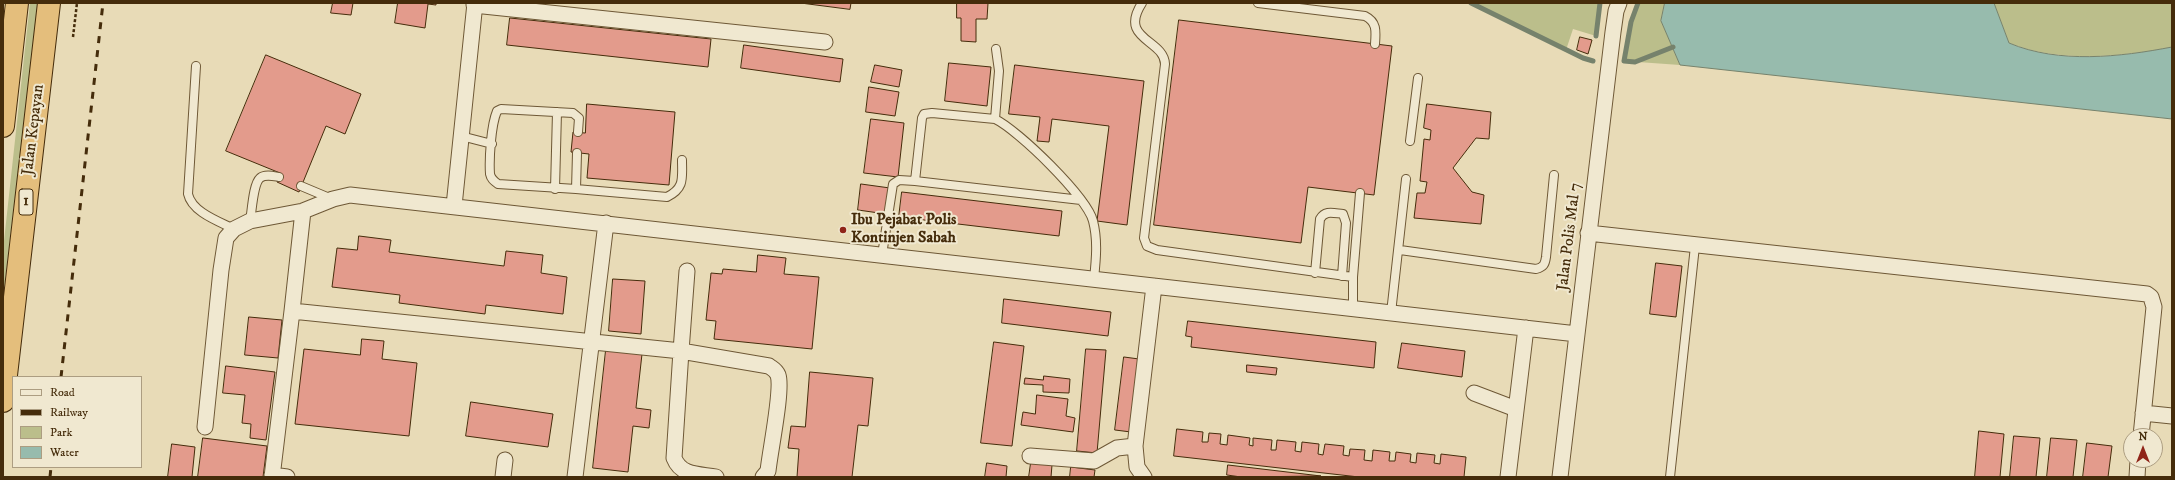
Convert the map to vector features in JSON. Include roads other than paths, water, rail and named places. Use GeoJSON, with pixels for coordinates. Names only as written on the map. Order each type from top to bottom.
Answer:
{"type":"FeatureCollection","features":[{"type":"Feature","properties":{"kind":"highway","name":"Jalan Kepayan"},"geometry":{"type":"LineString","coordinates":[[3,126],[17,3]]}},
{"type":"Feature","properties":{"kind":"highway","name":"Jalan Kepayan"},"geometry":{"type":"LineString","coordinates":[[3,401],[49,3]]}},
{"type":"Feature","properties":{"kind":"street","name":"Jalan Polis Mal 7"},"geometry":{"type":"LineString","coordinates":[[1560,477],[1588,233],[1616,11],[1619,3]]}},
{"type":"Feature","properties":{"kind":"street"},"geometry":{"type":"LineString","coordinates":[[454,206],[474,4],[825,42]]}},
{"type":"Feature","properties":{"kind":"street"},"geometry":{"type":"LineString","coordinates":[[205,427],[221,270],[226,238],[234,229],[250,221],[303,211],[333,199],[350,196],[606,223],[1577,334]]}},
{"type":"Feature","properties":{"kind":"street"},"geometry":{"type":"LineString","coordinates":[[277,476],[303,211]]}},
{"type":"Feature","properties":{"kind":"street"},"geometry":{"type":"LineString","coordinates":[[575,477],[590,344],[606,223]]}},
{"type":"Feature","properties":{"kind":"street"},"geometry":{"type":"LineString","coordinates":[[1588,233],[1695,246],[2147,294],[2151,298],[2154,307],[2142,428]]}},
{"type":"Feature","properties":{"kind":"street"},"geometry":{"type":"LineString","coordinates":[[687,272],[674,458],[677,466],[686,472],[716,477]]}},
{"type":"Feature","properties":{"kind":"street"},"geometry":{"type":"LineString","coordinates":[[1144,477],[1137,467],[1135,446],[1154,286]]}},
{"type":"Feature","properties":{"kind":"street"},"geometry":{"type":"LineString","coordinates":[[292,311],[590,344],[682,352],[769,366],[775,370],[778,375],[779,392],[768,471],[762,477]]}},
{"type":"Feature","properties":{"kind":"street"},"geometry":{"type":"LineString","coordinates":[[1508,477],[1526,328]]}},
{"type":"Feature","properties":{"kind":"street"},"geometry":{"type":"LineString","coordinates":[[1474,393],[1516,409]]}},
{"type":"Feature","properties":{"kind":"street"},"geometry":{"type":"LineString","coordinates":[[2143,412],[2172,416]]}},
{"type":"Feature","properties":{"kind":"street"},"geometry":{"type":"LineString","coordinates":[[1030,456],[1094,461],[1117,448],[1135,446]]}},
{"type":"Feature","properties":{"kind":"street"},"geometry":{"type":"LineString","coordinates":[[503,477],[506,460]]}},
{"type":"Feature","properties":{"kind":"lane"},"geometry":{"type":"LineString","coordinates":[[1142,3],[1137,17],[1137,31],[1165,56],[1145,243],[1152,249],[1157,250],[1315,273],[1353,277]]}},
{"type":"Feature","properties":{"kind":"lane"},"geometry":{"type":"LineString","coordinates":[[1258,3],[1365,16],[1372,20],[1376,28],[1375,44]]}},
{"type":"Feature","properties":{"kind":"lane"},"geometry":{"type":"LineString","coordinates":[[995,119],[999,70],[996,49]]}},
{"type":"Feature","properties":{"kind":"lane"},"geometry":{"type":"LineString","coordinates":[[196,66],[188,194],[190,202],[196,208],[234,229]]}},
{"type":"Feature","properties":{"kind":"lane"},"geometry":{"type":"LineString","coordinates":[[1410,142],[1418,78]]}},
{"type":"Feature","properties":{"kind":"lane"},"geometry":{"type":"LineString","coordinates":[[578,132],[579,118],[576,115],[557,112],[501,109],[497,111],[492,144],[490,174],[492,180],[498,184],[667,197],[678,192],[682,184],[682,160]]}},
{"type":"Feature","properties":{"kind":"lane"},"geometry":{"type":"LineString","coordinates":[[555,189],[557,112]]}},
{"type":"Feature","properties":{"kind":"lane"},"geometry":{"type":"LineString","coordinates":[[915,181],[922,118],[924,114],[932,113],[995,119],[1007,124],[1019,134],[1081,200],[1093,220],[1096,254],[1094,279]]}},
{"type":"Feature","properties":{"kind":"lane"},"geometry":{"type":"LineString","coordinates":[[461,136],[492,144]]}},
{"type":"Feature","properties":{"kind":"lane"},"geometry":{"type":"LineString","coordinates":[[576,189],[577,152]]}},
{"type":"Feature","properties":{"kind":"lane"},"geometry":{"type":"LineString","coordinates":[[1400,250],[1536,269],[1542,268],[1545,264],[1554,175]]}},
{"type":"Feature","properties":{"kind":"lane"},"geometry":{"type":"LineString","coordinates":[[250,221],[256,184],[260,178],[268,176],[279,177]]}},
{"type":"Feature","properties":{"kind":"lane"},"geometry":{"type":"LineString","coordinates":[[1392,313],[1400,250],[1406,178]]}},
{"type":"Feature","properties":{"kind":"lane"},"geometry":{"type":"LineString","coordinates":[[882,255],[893,184],[899,180],[1081,200]]}},
{"type":"Feature","properties":{"kind":"lane"},"geometry":{"type":"LineString","coordinates":[[301,186],[333,199]]}},
{"type":"Feature","properties":{"kind":"lane"},"geometry":{"type":"LineString","coordinates":[[1353,308],[1353,277],[1360,193]]}},
{"type":"Feature","properties":{"kind":"lane"},"geometry":{"type":"LineString","coordinates":[[1315,273],[1320,219],[1326,212],[1342,214],[1346,223],[1342,276]]}},
{"type":"Feature","properties":{"kind":"lane"},"geometry":{"type":"LineString","coordinates":[[1670,477],[1695,246]]}},
{"type":"Feature","properties":{"kind":"water"},"geometry":{"type":"Polygon","coordinates":[[[1665,3],[1994,3],[2009,43],[2028,50],[2048,54],[2090,57],[2132,54],[2172,47],[2172,119],[1680,65],[1661,21],[1665,3]]]}},
{"type":"Feature","properties":{"kind":"waterway"},"geometry":{"type":"LineString","coordinates":[[1471,3],[1583,58],[1593,61]]}},
{"type":"Feature","properties":{"kind":"waterway"},"geometry":{"type":"LineString","coordinates":[[1596,36],[1600,3]]}},
{"type":"Feature","properties":{"kind":"waterway"},"geometry":{"type":"LineString","coordinates":[[1638,3],[1631,22],[1624,61],[1635,62],[1673,47]]}},
{"type":"Feature","properties":{"kind":"railway"},"geometry":{"type":"LineString","coordinates":[[61,376],[103,3]]}},
{"type":"Feature","properties":{"kind":"railway"},"geometry":{"type":"LineString","coordinates":[[50,477],[51,468]]}},
{"type":"Feature","properties":{"kind":"place","name":"Ibu Pejabat Polis Kontinjen Sabah"},"geometry":{"type":"Point","coordinates":[843,230]}}]}
